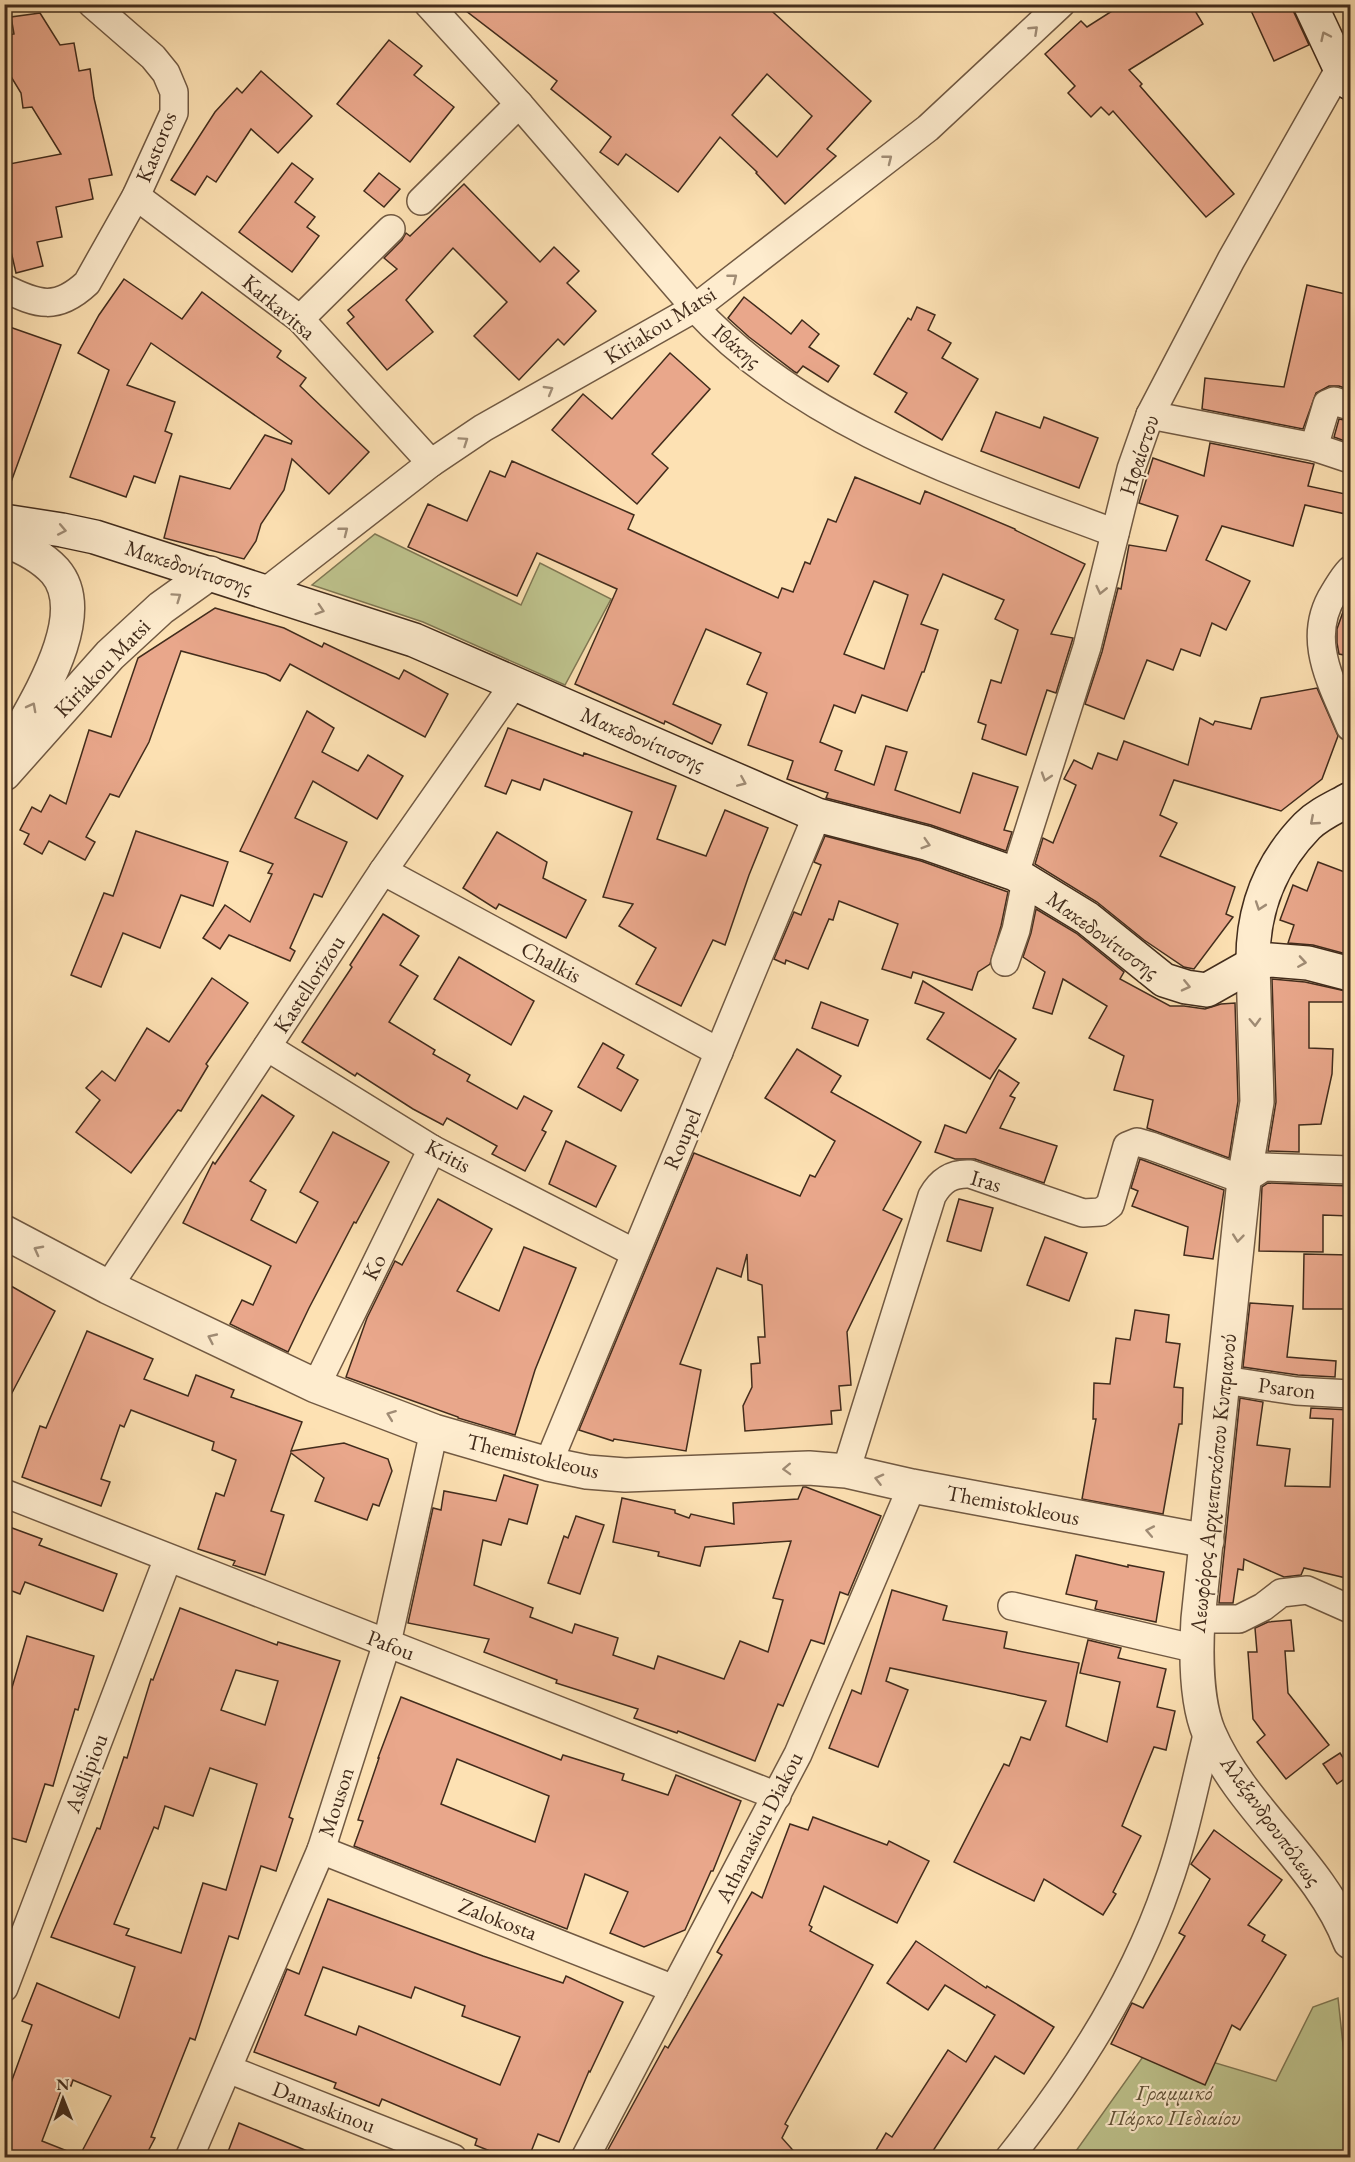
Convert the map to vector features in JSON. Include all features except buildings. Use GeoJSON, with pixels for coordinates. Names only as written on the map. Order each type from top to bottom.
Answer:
{"type":"FeatureCollection","features":[{"type":"Feature","properties":{"kind":"street","name":"Kastoros"},"geometry":{"type":"LineString","coordinates":[[4,288],[36,302],[50,303],[64,300],[87,283],[136,196],[174,113],[174,92],[166,73],[153,57],[92,4]]}},
{"type":"Feature","properties":{"kind":"street","name":"Ιθάκης"},"geometry":{"type":"LineString","coordinates":[[428,4],[695,308],[750,360],[810,399],[881,440],[1002,491],[1115,533]]}},
{"type":"Feature","properties":{"kind":"street","name":"Kiriakou Matsi"},"geometry":{"type":"LineString","coordinates":[[265,592],[431,463],[483,428],[695,308],[928,128],[1061,4]]}},
{"type":"Feature","properties":{"kind":"street"},"geometry":{"type":"LineString","coordinates":[[1310,4],[1345,76]]}},
{"type":"Feature","properties":{"kind":"street","name":"Ηφαίστου"},"geometry":{"type":"LineString","coordinates":[[1005,962],[1016,930],[1021,877],[1088,647],[1131,469],[1150,415],[1231,260],[1345,76]]}},
{"type":"Feature","properties":{"kind":"street"},"geometry":{"type":"LineString","coordinates":[[421,201],[519,105]]}},
{"type":"Feature","properties":{"kind":"street","name":"Karkavitsa"},"geometry":{"type":"LineString","coordinates":[[136,196],[300,319],[431,463]]}},
{"type":"Feature","properties":{"kind":"street"},"geometry":{"type":"LineString","coordinates":[[300,319],[391,230]]}},
{"type":"Feature","properties":{"kind":"street"},"geometry":{"type":"LineString","coordinates":[[1314,447],[1327,404],[1334,401],[1350,406]]}},
{"type":"Feature","properties":{"kind":"street"},"geometry":{"type":"LineString","coordinates":[[1150,415],[1314,447],[1350,459]]}},
{"type":"Feature","properties":{"kind":"street","name":"Μακεδονίτισσης"},"geometry":{"type":"LineString","coordinates":[[4,521],[95,537],[414,640],[817,815],[926,843],[1021,877],[1087,918],[1164,980],[1186,987],[1207,990],[1253,964]]}},
{"type":"Feature","properties":{"kind":"street","name":"Kiriakou Matsi"},"geometry":{"type":"LineString","coordinates":[[4,540],[24,547],[57,573],[64,591],[68,614],[64,640],[52,670],[4,759]]}},
{"type":"Feature","properties":{"kind":"street"},"geometry":{"type":"LineString","coordinates":[[1350,570],[1330,600],[1321,626],[1324,664],[1350,727]]}},
{"type":"Feature","properties":{"kind":"street","name":"Kiriakou Matsi"},"geometry":{"type":"LineString","coordinates":[[4,774],[123,642],[161,608],[210,573]]}},
{"type":"Feature","properties":{"kind":"street","name":"Kastellorizou"},"geometry":{"type":"LineString","coordinates":[[108,1287],[383,871],[514,684]]}},
{"type":"Feature","properties":{"kind":"street","name":"Λεωφόρος Αρχιεπισκόπου Κυπριανού"},"geometry":{"type":"LineString","coordinates":[[1009,2157],[1047,2110],[1078,2062],[1108,2014],[1143,1944],[1167,1887],[1208,1731],[1199,1688],[1197,1634],[1244,1180],[1257,1102],[1252,938],[1256,916],[1266,886],[1279,862],[1308,826],[1322,814],[1350,799]]}},
{"type":"Feature","properties":{"kind":"street","name":"Roupel"},"geometry":{"type":"LineString","coordinates":[[548,1464],[817,815]]}},
{"type":"Feature","properties":{"kind":"street","name":"Chalkis"},"geometry":{"type":"LineString","coordinates":[[383,871],[719,1052]]}},
{"type":"Feature","properties":{"kind":"street"},"geometry":{"type":"LineString","coordinates":[[1253,964],[1270,960],[1293,960],[1350,974]]}},
{"type":"Feature","properties":{"kind":"street","name":"Kritis"},"geometry":{"type":"LineString","coordinates":[[267,1047],[432,1149],[635,1253]]}},
{"type":"Feature","properties":{"kind":"street","name":"Iras"},"geometry":{"type":"LineString","coordinates":[[846,1471],[932,1196],[943,1181],[961,1173],[970,1174],[1083,1213],[1101,1212],[1110,1205],[1127,1146],[1137,1142],[1244,1180]]}},
{"type":"Feature","properties":{"kind":"street","name":"Ko"},"geometry":{"type":"LineString","coordinates":[[316,1386],[432,1149]]}},
{"type":"Feature","properties":{"kind":"street"},"geometry":{"type":"LineString","coordinates":[[1244,1180],[1264,1167],[1350,1170]]}},
{"type":"Feature","properties":{"kind":"street","name":"Themistokleous"},"geometry":{"type":"LineString","coordinates":[[4,1232],[108,1287],[316,1386],[434,1431],[548,1464],[587,1472],[625,1475],[809,1468],[846,1471],[912,1486],[1207,1541]]}},
{"type":"Feature","properties":{"kind":"street","name":"Psaron"},"geometry":{"type":"LineString","coordinates":[[1224,1380],[1296,1391],[1350,1394]]}},
{"type":"Feature","properties":{"kind":"street","name":"Mouson"},"geometry":{"type":"LineString","coordinates":[[189,2157],[321,1850],[387,1643],[434,1431]]}},
{"type":"Feature","properties":{"kind":"street","name":"Athanasiou Diakou"},"geometry":{"type":"LineString","coordinates":[[585,2157],[798,1754],[912,1486]]}},
{"type":"Feature","properties":{"kind":"street","name":"Pafou"},"geometry":{"type":"LineString","coordinates":[[4,1493],[777,1796]]}},
{"type":"Feature","properties":{"kind":"street","name":"Asklipiou"},"geometry":{"type":"LineString","coordinates":[[4,1988],[168,1558]]}},
{"type":"Feature","properties":{"kind":"street"},"geometry":{"type":"LineString","coordinates":[[1012,1606],[1197,1634],[1239,1619],[1263,1607],[1281,1593],[1307,1590],[1350,1609]]}},
{"type":"Feature","properties":{"kind":"street","name":"Αλεξανδρουπόλεως"},"geometry":{"type":"LineString","coordinates":[[1208,1731],[1235,1779],[1303,1862],[1346,1931],[1350,1942]]}},
{"type":"Feature","properties":{"kind":"street","name":"Zalokosta"},"geometry":{"type":"LineString","coordinates":[[321,1850],[674,1989]]}},
{"type":"Feature","properties":{"kind":"street","name":"Damaskinou"},"geometry":{"type":"LineString","coordinates":[[228,2069],[453,2157]]}},
{"type":"Feature","properties":{"kind":"green space"},"geometry":{"type":"Polygon","coordinates":[[[375,534],[521,605],[540,563],[611,599],[565,685],[423,622],[312,585],[375,534]]]}},
{"type":"Feature","properties":{"kind":"green space","name":"Γραμμικό Πάρκο Πεδιαίου"},"geometry":{"type":"Polygon","coordinates":[[[1338,1998],[1350,2110],[1350,2157],[1071,2158],[1152,2044],[1276,2081],[1313,2007],[1338,1998]]]}}]}
